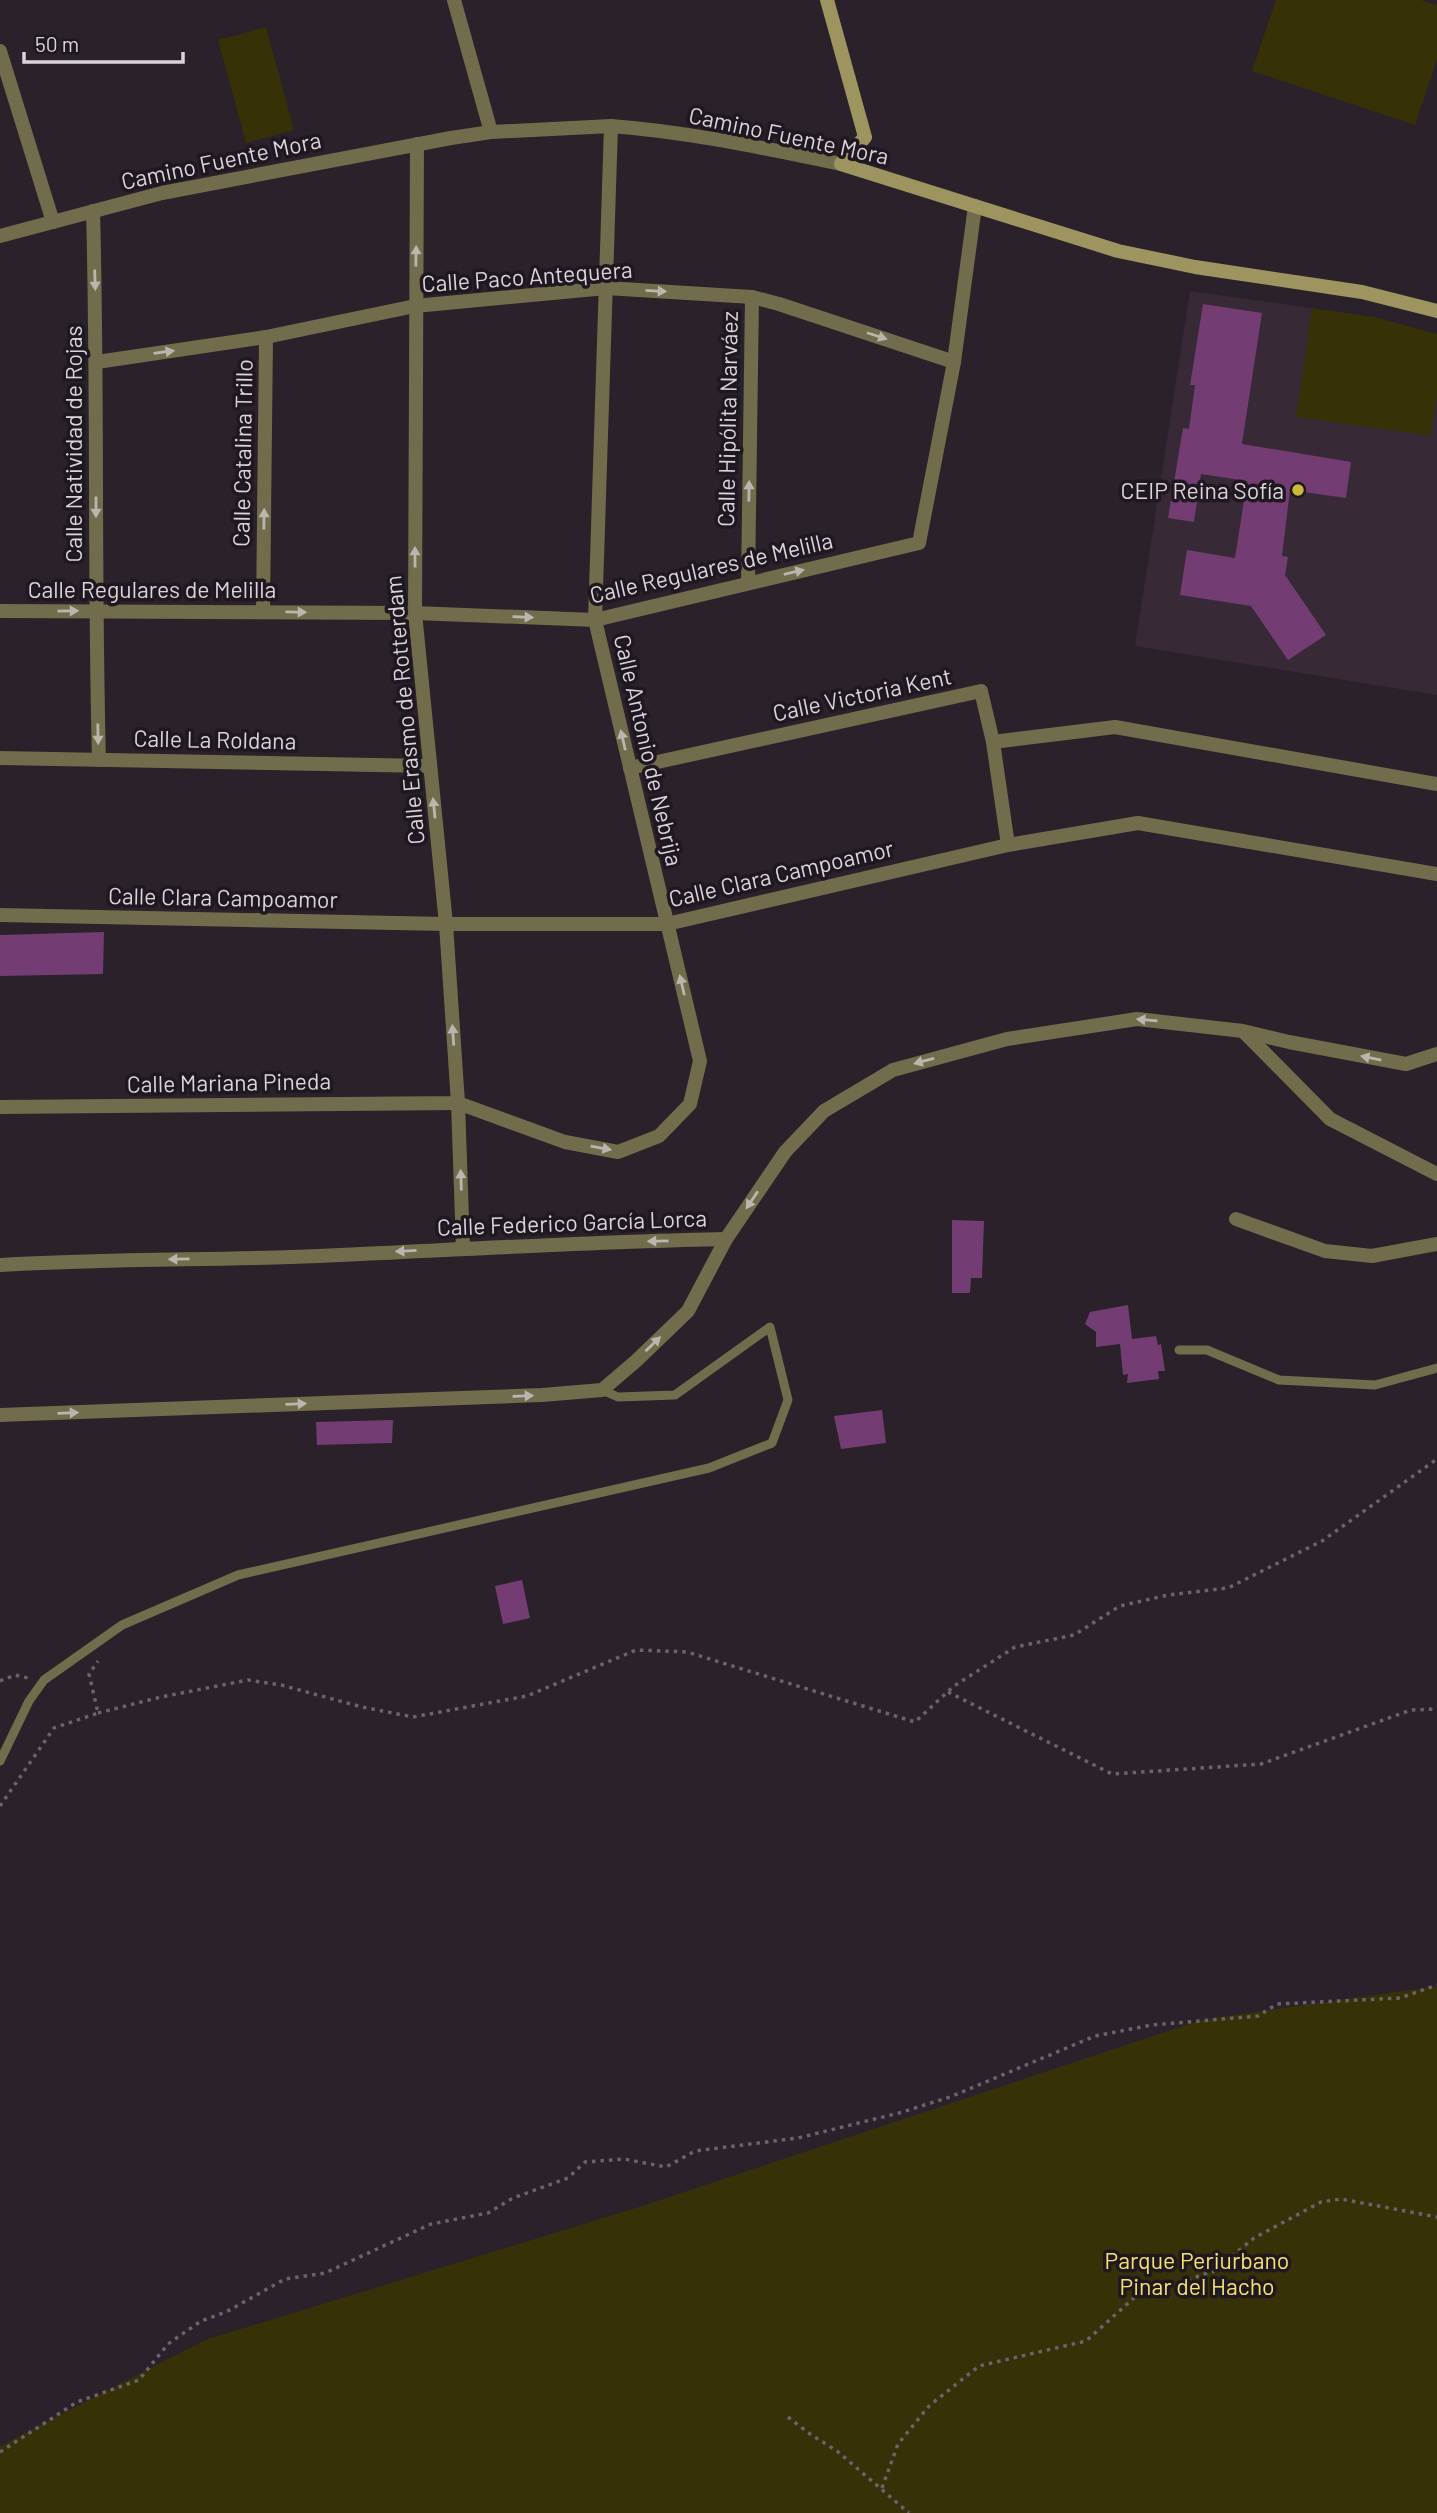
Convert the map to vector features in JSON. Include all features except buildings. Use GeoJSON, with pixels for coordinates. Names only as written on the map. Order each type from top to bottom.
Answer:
{"type":"FeatureCollection","features":[{"type":"Feature","properties":{"kind":"street"},"geometry":{"type":"LineString","coordinates":[[454,0],[491,132]]}},
{"type":"Feature","properties":{"kind":"street"},"geometry":{"type":"LineString","coordinates":[[827,0],[865,137],[841,164]]}},
{"type":"Feature","properties":{"kind":"street"},"geometry":{"type":"LineString","coordinates":[[0,51],[53,222]]}},
{"type":"Feature","properties":{"kind":"street","name":"Camino Fuente Mora"},"geometry":{"type":"LineString","coordinates":[[0,236],[162,193],[417,144],[491,132],[611,126],[725,139],[841,164],[1118,251],[1195,267],[1362,292],[1437,310]]}},
{"type":"Feature","properties":{"kind":"street","name":"Calle Antonio de Nebrija"},"geometry":{"type":"LineString","coordinates":[[458,1103],[565,1142],[618,1152],[659,1136],[690,1104],[700,1061],[595,620],[611,126]]}},
{"type":"Feature","properties":{"kind":"street","name":"Calle Erasmo de Rotterdam"},"geometry":{"type":"LineString","coordinates":[[417,144],[415,614],[446,924],[458,1103]]}},
{"type":"Feature","properties":{"kind":"street","name":"Calle Regulares de Melilla"},"geometry":{"type":"LineString","coordinates":[[0,611],[415,614],[595,620],[919,543],[954,362],[975,206]]}},
{"type":"Feature","properties":{"kind":"street","name":"Calle Natividad de Rojas"},"geometry":{"type":"LineString","coordinates":[[93,211],[97,362],[95,610],[99,760]]}},
{"type":"Feature","properties":{"kind":"street","name":"Calle Paco Antequera"},"geometry":{"type":"LineString","coordinates":[[97,362],[266,337],[415,306],[606,288],[752,297],[954,362]]}},
{"type":"Feature","properties":{"kind":"street","name":"Calle Hipólita Narváez"},"geometry":{"type":"LineString","coordinates":[[748,583],[752,297]]}},
{"type":"Feature","properties":{"kind":"street","name":"Calle Catalina Trillo"},"geometry":{"type":"LineString","coordinates":[[263,612],[266,337]]}},
{"type":"Feature","properties":{"kind":"street","name":"Calle Victoria Kent"},"geometry":{"type":"LineString","coordinates":[[630,768],[981,691],[993,742]]}},
{"type":"Feature","properties":{"kind":"street"},"geometry":{"type":"LineString","coordinates":[[1008,845],[993,742],[1115,727],[1437,784]]}},
{"type":"Feature","properties":{"kind":"street","name":"Calle La Roldana"},"geometry":{"type":"LineString","coordinates":[[0,758],[429,766]]}},
{"type":"Feature","properties":{"kind":"street","name":"Calle Clara Campoamor"},"geometry":{"type":"LineString","coordinates":[[0,915],[446,924],[667,924],[1008,845],[1138,823],[1437,874]]}},
{"type":"Feature","properties":{"kind":"street","name":"Calle Federico García Lorca"},"geometry":{"type":"LineString","coordinates":[[0,1265],[68,1261],[291,1257],[726,1239],[785,1152],[824,1111],[893,1070],[1007,1039],[1137,1018],[1243,1031],[1406,1064],[1437,1054]]}},
{"type":"Feature","properties":{"kind":"street"},"geometry":{"type":"LineString","coordinates":[[1243,1031],[1330,1119],[1437,1174]]}},
{"type":"Feature","properties":{"kind":"street"},"geometry":{"type":"LineString","coordinates":[[458,1103],[463,1248]]}},
{"type":"Feature","properties":{"kind":"street","name":"Calle Mariana Pineda"},"geometry":{"type":"LineString","coordinates":[[0,1107],[458,1103]]}},
{"type":"Feature","properties":{"kind":"street"},"geometry":{"type":"LineString","coordinates":[[1236,1219],[1325,1251],[1372,1255],[1437,1244]]}},
{"type":"Feature","properties":{"kind":"street"},"geometry":{"type":"LineString","coordinates":[[0,1415],[542,1395],[602,1390],[688,1311],[726,1239]]}},
{"type":"Feature","properties":{"kind":"lane"},"geometry":{"type":"LineString","coordinates":[[0,1761],[29,1701],[44,1680],[122,1625],[238,1575],[709,1468],[772,1443],[788,1400],[770,1327],[674,1395],[618,1397],[602,1390]]}},
{"type":"Feature","properties":{"kind":"lane"},"geometry":{"type":"LineString","coordinates":[[1179,1350],[1207,1350],[1279,1380],[1375,1385],[1437,1368]]}},
{"type":"Feature","properties":{"kind":"path"},"geometry":{"type":"LineString","coordinates":[[0,1806],[54,1728],[98,1713],[162,1697],[248,1680],[281,1685],[362,1707],[413,1717],[527,1696],[636,1650],[687,1652],[915,1722],[948,1692],[1015,1647],[1074,1635],[1120,1606],[1168,1595],[1228,1588],[1322,1541],[1437,1459]]}},
{"type":"Feature","properties":{"kind":"path"},"geometry":{"type":"LineString","coordinates":[[98,1713],[89,1674],[102,1655]]}},
{"type":"Feature","properties":{"kind":"path"},"geometry":{"type":"LineString","coordinates":[[0,1681],[15,1675],[44,1680]]}},
{"type":"Feature","properties":{"kind":"path"},"geometry":{"type":"LineString","coordinates":[[948,1692],[1112,1774],[1261,1764],[1411,1710],[1437,1709]]}},
{"type":"Feature","properties":{"kind":"path"},"geometry":{"type":"LineString","coordinates":[[0,2452],[77,2402],[139,2380],[168,2344],[201,2321],[226,2312],[285,2279],[325,2273],[431,2224],[488,2213],[513,2198],[568,2178],[585,2162],[624,2159],[666,2167],[695,2151],[798,2138],[899,2113],[950,2097],[1095,2036],[1153,2025],[1258,2016],[1277,2004],[1400,1998],[1437,1985]]}},
{"type":"Feature","properties":{"kind":"path"},"geometry":{"type":"LineString","coordinates":[[881,2488],[898,2444],[929,2406],[979,2366],[1086,2340],[1135,2297],[1214,2271],[1254,2238],[1321,2202],[1341,2199],[1437,2217]]}},
{"type":"Feature","properties":{"kind":"path"},"geometry":{"type":"LineString","coordinates":[[788,2417],[838,2451],[909,2513]]}},
{"type":"Feature","properties":{"kind":"shaded area","name":"CEIP Reina Sofía"},"geometry":{"type":"Polygon","coordinates":[[[1190,291],[1312,308],[1437,334],[1437,695],[1135,646],[1190,291]]]}},
{"type":"Feature","properties":{"kind":"green space"},"geometry":{"type":"Polygon","coordinates":[[[1276,0],[1421,0],[1437,5],[1437,59],[1415,125],[1252,71],[1276,0]]]}},
{"type":"Feature","properties":{"kind":"green space"},"geometry":{"type":"Polygon","coordinates":[[[266,27],[294,130],[246,143],[218,40],[266,27]]]}},
{"type":"Feature","properties":{"kind":"green space"},"geometry":{"type":"Polygon","coordinates":[[[1312,308],[1374,317],[1437,334],[1437,396],[1431,436],[1296,417],[1312,308]]]}},
{"type":"Feature","properties":{"kind":"green space","name":"Parque Periurbano Pinar del Hacho"},"geometry":{"type":"Polygon","coordinates":[[[1437,1986],[1437,2513],[0,2513],[0,2446],[205,2340],[639,2207],[1201,2020],[1437,1986]]]}},
{"type":"Feature","properties":{"kind":"place","name":"CEIP Reina Sofía"},"geometry":{"type":"Point","coordinates":[1298,490]}}]}
